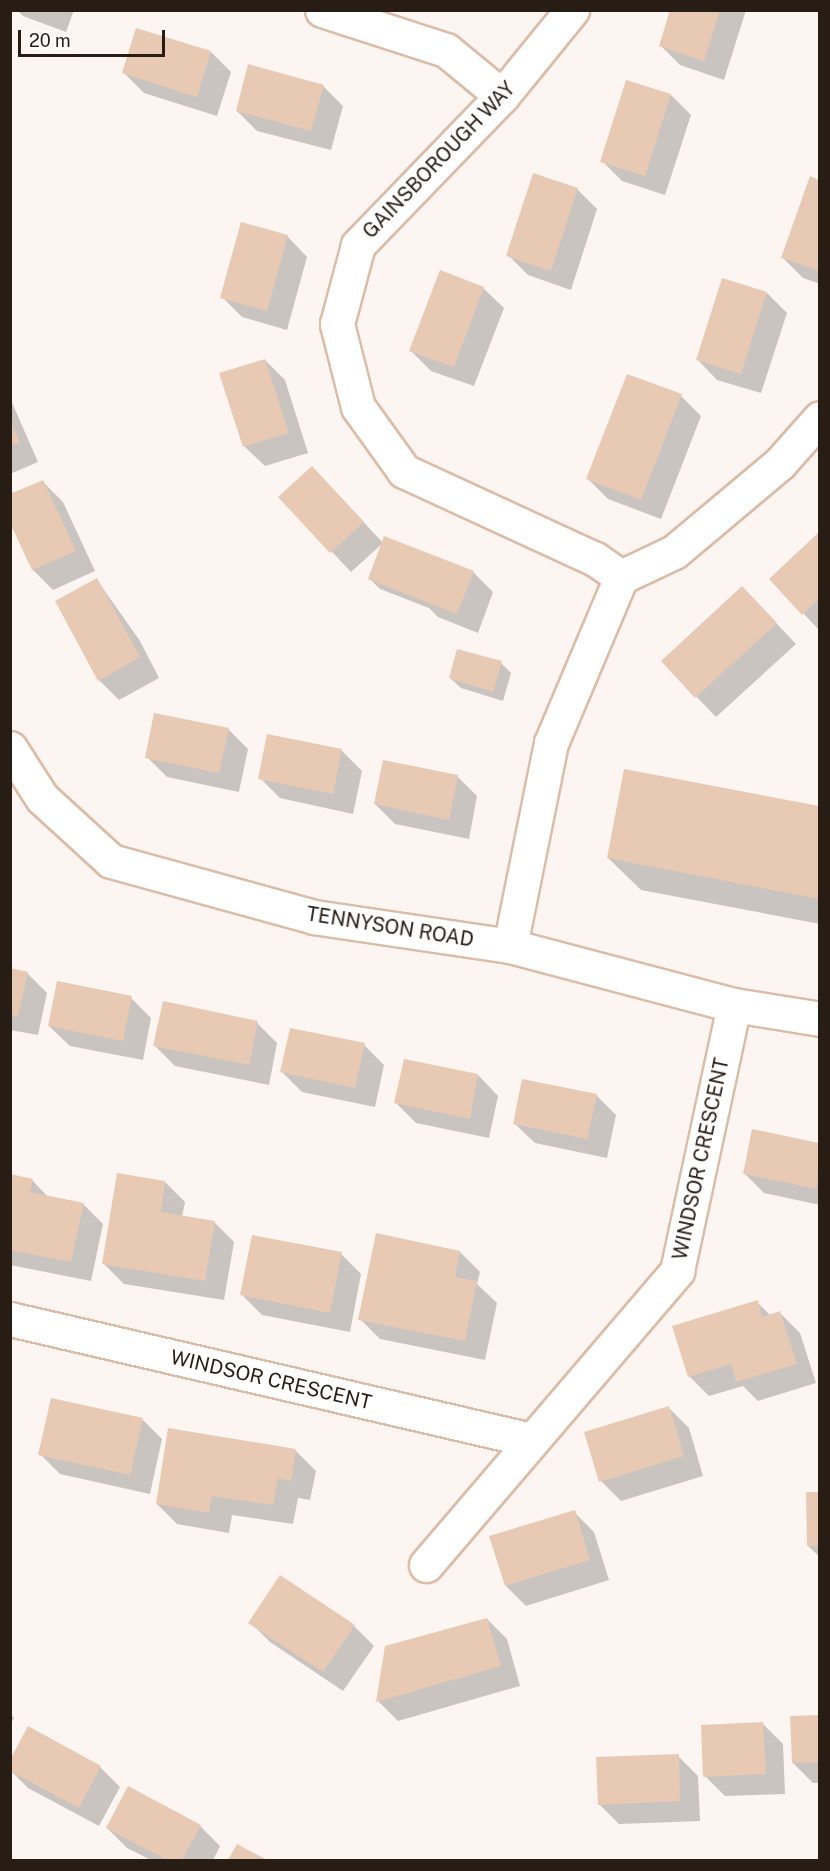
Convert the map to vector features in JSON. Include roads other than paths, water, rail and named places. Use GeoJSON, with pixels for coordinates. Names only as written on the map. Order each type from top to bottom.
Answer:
{"type":"FeatureCollection","features":[{"type":"Feature","properties":{"kind":"street"},"geometry":{"type":"LineString","coordinates":[[322,10],[446,50],[502,96]]}},
{"type":"Feature","properties":{"kind":"street","name":"GAINSBOROUGH WAY"},"geometry":{"type":"LineString","coordinates":[[572,10],[502,96],[358,245],[337,324],[358,407],[404,471],[595,559],[621,577]]}},
{"type":"Feature","properties":{"kind":"street"},"geometry":{"type":"LineString","coordinates":[[510,946],[551,743],[621,577],[674,552],[780,463],[819,418]]}},
{"type":"Feature","properties":{"kind":"street","name":"TENNYSON ROAD"},"geometry":{"type":"LineString","coordinates":[[10,748],[42,798],[111,861],[314,917],[510,946],[734,1005],[819,1019]]}},
{"type":"Feature","properties":{"kind":"street","name":"WINDSOR CRESCENT"},"geometry":{"type":"LineString","coordinates":[[426,1565],[677,1271],[734,1005]]}},
{"type":"Feature","properties":{"kind":"street","name":"WINDSOR CRESCENT"},"geometry":{"type":"LineString","coordinates":[[10,1319],[531,1440]]}}]}
